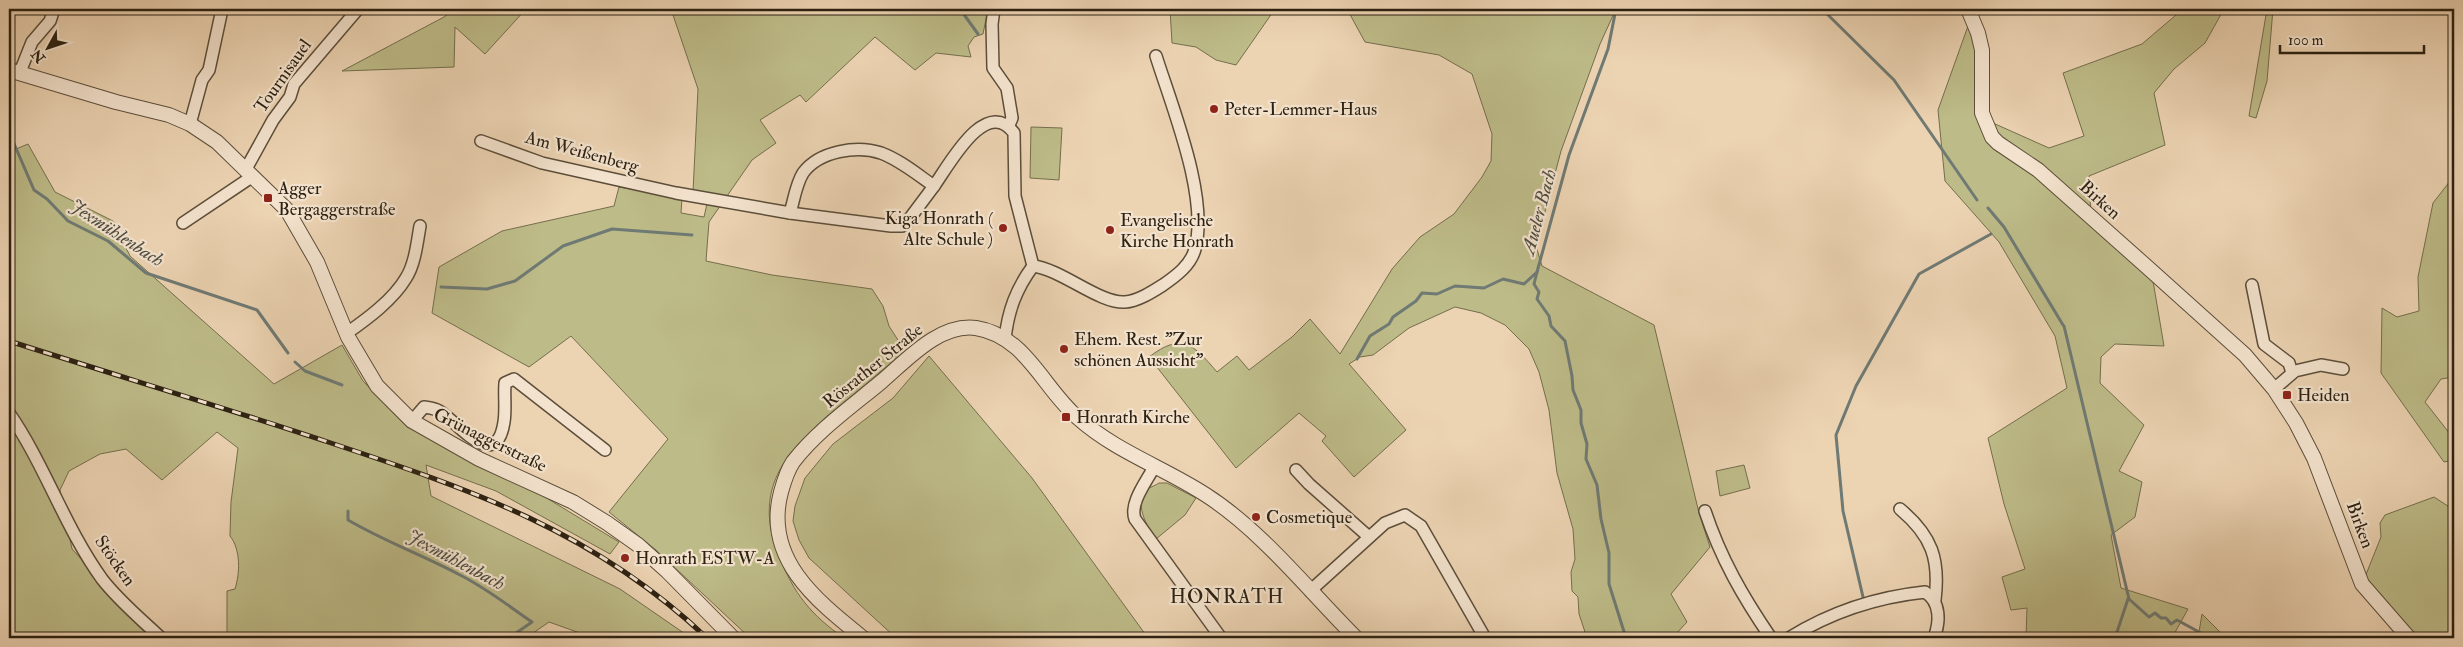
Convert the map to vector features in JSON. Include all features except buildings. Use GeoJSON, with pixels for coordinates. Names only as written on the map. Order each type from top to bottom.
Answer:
{"type":"FeatureCollection","features":[{"type":"Feature","properties":{"kind":"street"},"geometry":{"type":"LineString","coordinates":[[14,71],[32,42],[50,21],[54,9]]}},
{"type":"Feature","properties":{"kind":"street"},"geometry":{"type":"LineString","coordinates":[[190,124],[202,80],[209,70],[221,9]]}},
{"type":"Feature","properties":{"kind":"street","name":"Tournisauel"},"geometry":{"type":"LineString","coordinates":[[249,173],[273,120],[290,97],[294,84],[358,9]]}},
{"type":"Feature","properties":{"kind":"street"},"geometry":{"type":"LineString","coordinates":[[994,9],[993,68],[1007,88],[1012,118],[1009,125]]}},
{"type":"Feature","properties":{"kind":"street","name":"Birken"},"geometry":{"type":"LineString","coordinates":[[1968,9],[1978,33],[1982,50],[1982,113],[1992,137],[1998,144],[2038,170],[2245,356],[2274,389],[2296,423],[2314,458],[2362,584],[2409,638]]}},
{"type":"Feature","properties":{"kind":"street"},"geometry":{"type":"LineString","coordinates":[[1033,266],[1048,269],[1105,297],[1125,302],[1146,295],[1178,275],[1190,259],[1195,250],[1197,215],[1189,160],[1156,56]]}},
{"type":"Feature","properties":{"kind":"street","name":"Grünaggerstraße"},"geometry":{"type":"LineString","coordinates":[[14,71],[116,102],[169,115],[190,124],[217,142],[286,210],[298,227],[317,262],[346,334],[377,386],[412,422],[479,459],[572,502],[607,523],[638,545],[667,571],[733,638]]}},
{"type":"Feature","properties":{"kind":"street"},"geometry":{"type":"LineString","coordinates":[[790,213],[800,179],[810,164],[842,151],[881,153],[934,186],[978,129],[988,122],[1000,121],[1009,125],[1014,133],[1015,196],[1033,266]]}},
{"type":"Feature","properties":{"kind":"street","name":"Am Weißenberg"},"geometry":{"type":"LineString","coordinates":[[481,141],[542,163],[676,194],[790,213],[902,226],[916,214],[934,186]]}},
{"type":"Feature","properties":{"kind":"street"},"geometry":{"type":"LineString","coordinates":[[184,223],[249,173]]}},
{"type":"Feature","properties":{"kind":"street"},"geometry":{"type":"LineString","coordinates":[[346,334],[372,316],[406,278],[414,257],[420,226]]}},
{"type":"Feature","properties":{"kind":"street"},"geometry":{"type":"LineString","coordinates":[[1005,340],[1010,308],[1020,284],[1033,266]]}},
{"type":"Feature","properties":{"kind":"street"},"geometry":{"type":"LineString","coordinates":[[2252,285],[2264,344],[2289,363],[2292,373]]}},
{"type":"Feature","properties":{"kind":"street","name":"Rösrather Straße"},"geometry":{"type":"LineString","coordinates":[[863,638],[821,604],[806,588],[783,550],[777,507],[785,477],[792,464],[812,440],[913,355],[937,338],[963,328],[990,332],[1005,340],[1026,357],[1076,417],[1115,446],[1205,494],[1225,509],[1246,526],[1356,638]]}},
{"type":"Feature","properties":{"kind":"street"},"geometry":{"type":"LineString","coordinates":[[2274,389],[2292,373],[2321,366],[2342,369]]}},
{"type":"Feature","properties":{"kind":"street"},"geometry":{"type":"LineString","coordinates":[[412,422],[424,407],[433,408],[447,417],[464,434],[486,445],[491,444],[500,436],[504,421],[505,383],[514,379],[605,450]]}},
{"type":"Feature","properties":{"kind":"street","name":"Stöcken"},"geometry":{"type":"LineString","coordinates":[[9,413],[33,451],[102,578],[126,606],[161,638]]}},
{"type":"Feature","properties":{"kind":"street"},"geometry":{"type":"LineString","coordinates":[[1154,467],[1132,513],[1139,526],[1221,638]]}},
{"type":"Feature","properties":{"kind":"street"},"geometry":{"type":"LineString","coordinates":[[1296,470],[1309,484],[1369,537]]}},
{"type":"Feature","properties":{"kind":"street"},"geometry":{"type":"LineString","coordinates":[[1900,509],[1924,533],[1936,559],[1935,600],[1938,614],[1934,638]]}},
{"type":"Feature","properties":{"kind":"street"},"geometry":{"type":"LineString","coordinates":[[1705,511],[1715,543],[1740,592],[1771,638]]}},
{"type":"Feature","properties":{"kind":"street"},"geometry":{"type":"LineString","coordinates":[[1310,592],[1369,537],[1392,519],[1405,515],[1415,520],[1421,526],[1485,638]]}},
{"type":"Feature","properties":{"kind":"street"},"geometry":{"type":"LineString","coordinates":[[1789,638],[1822,619],[1863,604],[1925,592],[1935,600]]}},
{"type":"Feature","properties":{"kind":"shaded area"},"geometry":{"type":"Polygon","coordinates":[[[455,9],[526,9],[485,54],[455,27],[454,67],[342,71],[444,17],[455,9]]]}},
{"type":"Feature","properties":{"kind":"shaded area"},"geometry":{"type":"Polygon","coordinates":[[[671,9],[988,9],[983,34],[974,37],[968,46],[971,57],[936,53],[915,70],[875,37],[806,102],[800,95],[760,120],[776,143],[752,160],[709,222],[706,261],[772,275],[872,289],[883,306],[889,326],[905,351],[806,436],[791,453],[780,470],[772,488],[769,508],[771,531],[779,556],[791,582],[797,593],[813,612],[844,638],[750,638],[656,550],[609,512],[668,439],[571,336],[529,367],[432,313],[439,267],[502,231],[614,206],[619,187],[682,198],[681,213],[704,217],[709,195],[693,192],[698,89],[671,9]]]}},
{"type":"Feature","properties":{"kind":"shaded area"},"geometry":{"type":"Polygon","coordinates":[[[1170,9],[1275,9],[1236,65],[1216,60],[1196,47],[1172,43],[1170,9]]]}},
{"type":"Feature","properties":{"kind":"shaded area"},"geometry":{"type":"Polygon","coordinates":[[[1347,9],[1616,9],[1600,44],[1561,151],[1536,246],[1542,266],[1654,325],[1699,513],[1710,547],[1671,594],[1687,622],[1676,634],[1676,638],[1587,638],[1579,614],[1578,597],[1572,591],[1571,572],[1575,559],[1573,529],[1557,473],[1549,410],[1539,372],[1529,349],[1505,325],[1481,313],[1455,307],[1409,328],[1373,355],[1360,357],[1349,364],[1406,430],[1354,477],[1322,441],[1326,436],[1299,413],[1236,468],[1149,357],[1160,349],[1179,343],[1194,348],[1217,372],[1237,356],[1249,370],[1292,337],[1310,319],[1340,354],[1392,269],[1420,237],[1454,214],[1482,177],[1491,161],[1492,134],[1472,74],[1439,55],[1365,42],[1347,9]]]}},
{"type":"Feature","properties":{"kind":"shaded area"},"geometry":{"type":"Polygon","coordinates":[[[2183,9],[2224,9],[2205,43],[2174,69],[2154,93],[2165,145],[2089,176],[2091,217],[2152,275],[2164,346],[2115,344],[2101,357],[2100,383],[2144,425],[2119,471],[2142,482],[2135,517],[2111,535],[2121,588],[2188,609],[2172,638],[2026,638],[2027,608],[2011,610],[2002,577],[2025,569],[2004,504],[1988,438],[2067,388],[2055,336],[1999,242],[1945,181],[1938,110],[1968,26],[1977,47],[1975,115],[2049,148],[2084,136],[2063,73],[2142,44],[2183,9]]]}},
{"type":"Feature","properties":{"kind":"shaded area"},"geometry":{"type":"Polygon","coordinates":[[[2267,9],[2273,9],[2267,81],[2256,118],[2249,116],[2267,9]]]}},
{"type":"Feature","properties":{"kind":"shaded area"},"geometry":{"type":"Polygon","coordinates":[[[1031,127],[1062,128],[1059,180],[1030,178],[1031,127]]]}},
{"type":"Feature","properties":{"kind":"shaded area"},"geometry":{"type":"Polygon","coordinates":[[[28,144],[55,192],[113,221],[130,256],[274,384],[342,345],[363,381],[407,427],[517,480],[619,542],[610,554],[496,491],[426,465],[431,496],[620,589],[691,638],[594,638],[549,622],[526,638],[227,638],[227,591],[235,589],[239,569],[238,555],[230,536],[231,502],[238,448],[217,432],[162,480],[126,449],[100,454],[69,471],[60,490],[72,549],[153,638],[9,638],[9,152],[28,144]]]}},
{"type":"Feature","properties":{"kind":"shaded area"},"geometry":{"type":"Polygon","coordinates":[[[2454,176],[2454,377],[2441,379],[2425,402],[2454,439],[2454,460],[2444,462],[2381,373],[2382,308],[2397,317],[2419,311],[2418,277],[2433,203],[2454,176]]]}},
{"type":"Feature","properties":{"kind":"shaded area"},"geometry":{"type":"Polygon","coordinates":[[[929,356],[1032,478],[1148,638],[896,638],[809,558],[799,540],[793,521],[795,506],[805,478],[833,444],[893,398],[929,356]]]}},
{"type":"Feature","properties":{"kind":"shaded area"},"geometry":{"type":"Polygon","coordinates":[[[1744,465],[1750,488],[1720,496],[1716,471],[1744,465]]]}},
{"type":"Feature","properties":{"kind":"shaded area"},"geometry":{"type":"Polygon","coordinates":[[[1159,483],[1167,483],[1196,498],[1185,515],[1156,539],[1145,521],[1141,507],[1144,494],[1149,488],[1159,483]]]}},
{"type":"Feature","properties":{"kind":"shaded area"},"geometry":{"type":"Polygon","coordinates":[[[2434,497],[2454,510],[2454,638],[2417,638],[2375,592],[2365,577],[2381,537],[2380,523],[2385,515],[2434,497]]]}},
{"type":"Feature","properties":{"kind":"shaded area"},"geometry":{"type":"Polygon","coordinates":[[[2202,614],[2226,638],[2198,638],[2202,614]]]}},
{"type":"Feature","properties":{"kind":"waterway"},"geometry":{"type":"LineString","coordinates":[[960,9],[978,34]]}},
{"type":"Feature","properties":{"kind":"waterway","name":"Aueler Bach"},"geometry":{"type":"LineString","coordinates":[[1357,359],[1370,336],[1389,324],[1393,317],[1416,301],[1422,293],[1437,294],[1455,286],[1484,288],[1503,279],[1524,284],[1537,272],[1569,155],[1608,49],[1616,9]]}},
{"type":"Feature","properties":{"kind":"waterway","name":"Aueler Bach"},"geometry":{"type":"LineString","coordinates":[[1822,9],[1894,80],[1977,200]]}},
{"type":"Feature","properties":{"kind":"waterway","name":"Jexmühlenbach"},"geometry":{"type":"LineString","coordinates":[[9,132],[34,190],[47,199],[68,221],[108,241],[146,273],[257,310],[288,353]]}},
{"type":"Feature","properties":{"kind":"waterway"},"geometry":{"type":"LineString","coordinates":[[1988,208],[2004,227],[2063,325]]}},
{"type":"Feature","properties":{"kind":"waterway"},"geometry":{"type":"LineString","coordinates":[[441,287],[487,289],[515,281],[563,246],[612,229],[692,235]]}},
{"type":"Feature","properties":{"kind":"waterway"},"geometry":{"type":"LineString","coordinates":[[1863,597],[1843,511],[1836,435],[1856,386],[1919,274],[1991,234]]}},
{"type":"Feature","properties":{"kind":"waterway"},"geometry":{"type":"LineString","coordinates":[[1537,272],[1534,284],[1539,292],[1537,299],[1549,316],[1551,326],[1565,341],[1573,390],[1581,410],[1581,423],[1587,444],[1586,459],[1597,485],[1601,519],[1609,553],[1609,584],[1626,638]]}},
{"type":"Feature","properties":{"kind":"waterway"},"geometry":{"type":"LineString","coordinates":[[2064,326],[2129,599],[2149,617],[2155,613],[2161,618],[2166,618],[2171,624],[2177,620],[2210,638]]}},
{"type":"Feature","properties":{"kind":"waterway"},"geometry":{"type":"LineString","coordinates":[[295,362],[305,371],[342,385]]}},
{"type":"Feature","properties":{"kind":"waterway","name":"Jexmühlenbach"},"geometry":{"type":"LineString","coordinates":[[348,511],[348,520],[375,535],[468,579],[532,622],[509,638]]}},
{"type":"Feature","properties":{"kind":"waterway"},"geometry":{"type":"LineString","coordinates":[[2115,638],[2128,599]]}},
{"type":"Feature","properties":{"kind":"railway"},"geometry":{"type":"LineString","coordinates":[[9,341],[328,442],[481,497],[529,518],[575,542],[620,569],[664,601],[707,638]]}},
{"type":"Feature","properties":{"kind":"place","name":"Peter-Lemmer-Haus"},"geometry":{"type":"Point","coordinates":[1214,109]}},
{"type":"Feature","properties":{"kind":"place","name":"Agger Bergaggerstraße"},"geometry":{"type":"Point","coordinates":[268,198]}},
{"type":"Feature","properties":{"kind":"place","name":"Kiga Honrath ( Alte Schule )"},"geometry":{"type":"Point","coordinates":[1003,228]}},
{"type":"Feature","properties":{"kind":"place","name":"Evangelische Kirche Honrath"},"geometry":{"type":"Point","coordinates":[1110,230]}},
{"type":"Feature","properties":{"kind":"place","name":"Ehem. Rest. \"Zur schönen Aussicht\""},"geometry":{"type":"Point","coordinates":[1064,349]}},
{"type":"Feature","properties":{"kind":"place","name":"Heiden"},"geometry":{"type":"Point","coordinates":[2287,395]}},
{"type":"Feature","properties":{"kind":"place","name":"Honrath Kirche"},"geometry":{"type":"Point","coordinates":[1066,417]}},
{"type":"Feature","properties":{"kind":"place","name":"Cosmetique"},"geometry":{"type":"Point","coordinates":[1256,517]}},
{"type":"Feature","properties":{"kind":"place","name":"Honrath ESTW-A"},"geometry":{"type":"Point","coordinates":[625,558]}},
{"type":"Feature","properties":{"kind":"district","name":"HONRATH"},"geometry":{"type":"Point","coordinates":[1227,596]}}]}
